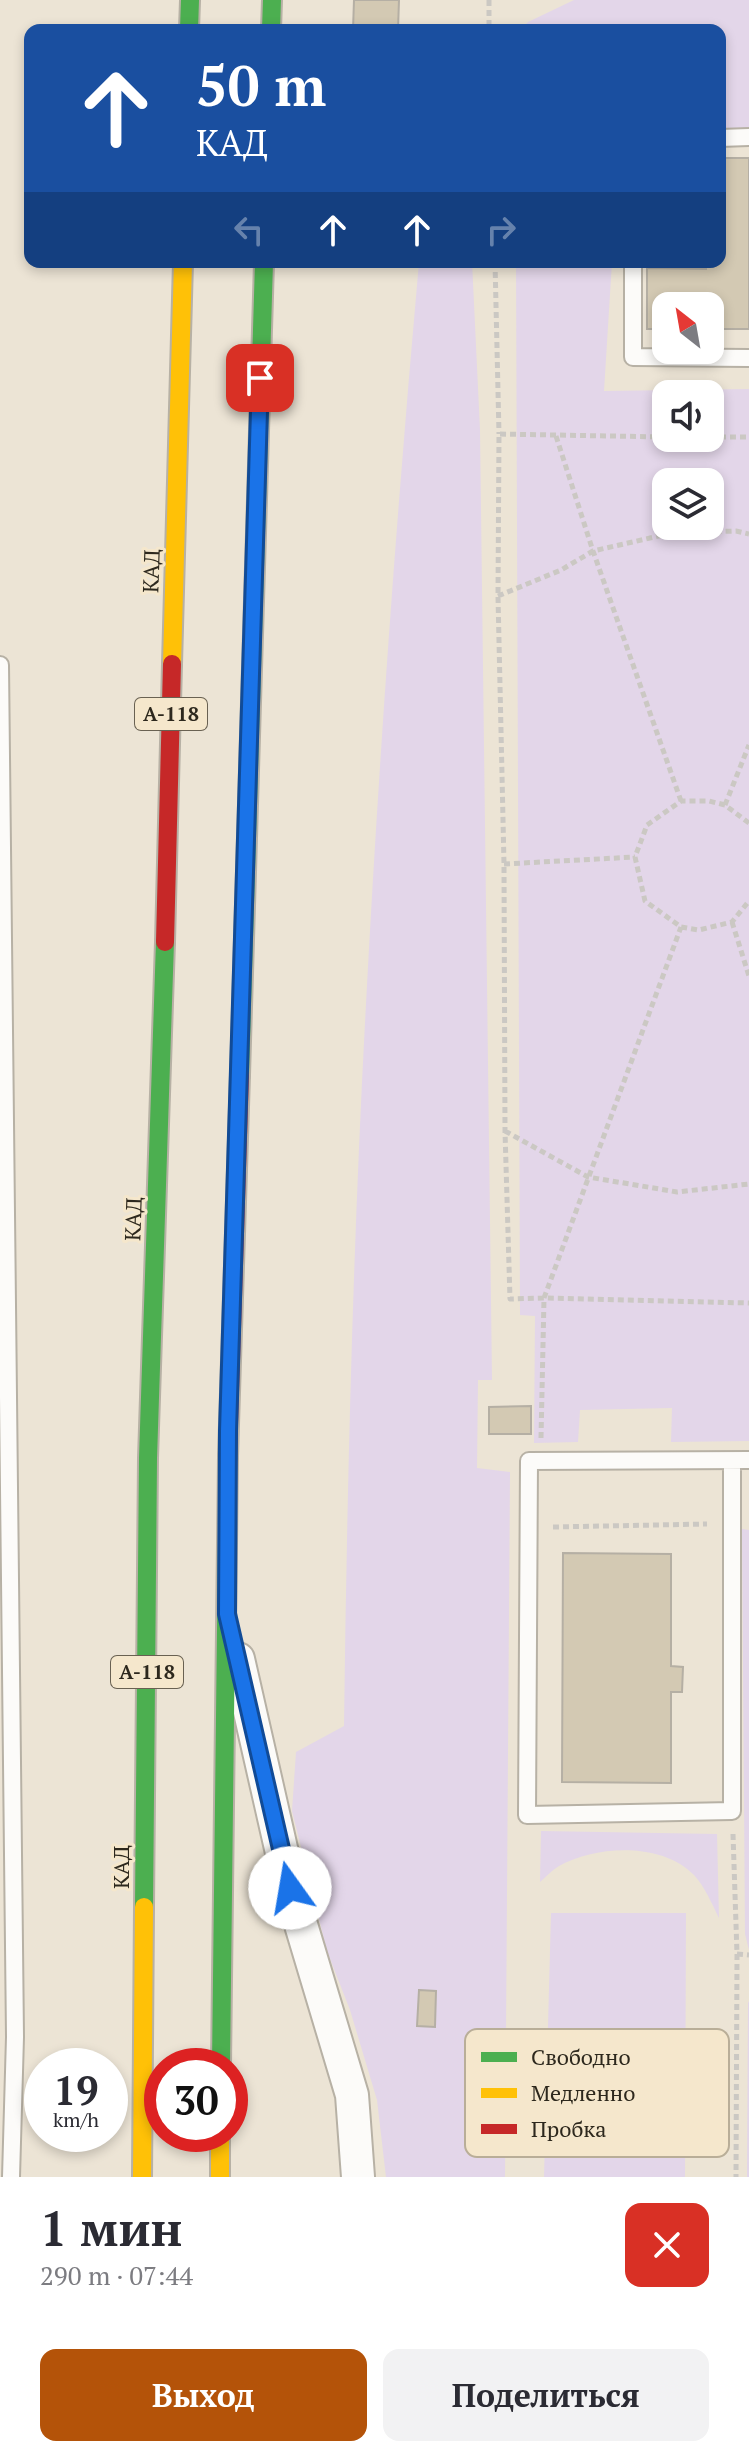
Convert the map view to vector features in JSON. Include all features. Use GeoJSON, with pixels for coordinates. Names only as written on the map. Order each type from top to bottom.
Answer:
{"type":"FeatureCollection","features":[{"type":"Feature","properties":{"kind":"highway"},"geometry":{"type":"LineString","coordinates":[[189,24],[190,0]]}},
{"type":"Feature","properties":{"kind":"highway"},"geometry":{"type":"LineString","coordinates":[[271,24],[272,0]]}},
{"type":"Feature","properties":{"kind":"highway","name":"КАД"},"geometry":{"type":"LineString","coordinates":[[142,2177],[148,1458],[183,268]]}},
{"type":"Feature","properties":{"kind":"highway"},"geometry":{"type":"LineString","coordinates":[[221,2048],[228,1430],[264,268]]}},
{"type":"Feature","properties":{"kind":"highway"},"geometry":{"type":"LineString","coordinates":[[220,2152],[220,2177]]}},
{"type":"Feature","properties":{"kind":"street"},"geometry":{"type":"LineString","coordinates":[[227,1614],[290,1888],[352,2095],[358,2177]]}},
{"type":"Feature","properties":{"kind":"lane"},"geometry":{"type":"LineString","coordinates":[[726,138],[749,137]]}},
{"type":"Feature","properties":{"kind":"lane"},"geometry":{"type":"LineString","coordinates":[[633,268],[633,357],[749,358]]}},
{"type":"Feature","properties":{"kind":"lane"},"geometry":{"type":"LineString","coordinates":[[0,665],[15,2037],[11,2177]]}},
{"type":"Feature","properties":{"kind":"lane"},"geometry":{"type":"LineString","coordinates":[[740,1460],[732,1524],[732,1811],[527,1815],[529,1461],[540,1461],[740,1460]]}},
{"type":"Feature","properties":{"kind":"path"},"geometry":{"type":"LineString","coordinates":[[489,0],[489,24]]}},
{"type":"Feature","properties":{"kind":"path"},"geometry":{"type":"LineString","coordinates":[[495,268],[505,1131],[510,1299],[749,1303]]}},
{"type":"Feature","properties":{"kind":"path"},"geometry":{"type":"LineString","coordinates":[[499,434],[652,437]]}},
{"type":"Feature","properties":{"kind":"path"},"geometry":{"type":"LineString","coordinates":[[556,436],[681,801]]}},
{"type":"Feature","properties":{"kind":"path"},"geometry":{"type":"LineString","coordinates":[[724,437],[749,437]]}},
{"type":"Feature","properties":{"kind":"path"},"geometry":{"type":"LineString","coordinates":[[498,596],[561,570],[593,551],[672,533],[736,531],[749,534]]}},
{"type":"Feature","properties":{"kind":"path"},"geometry":{"type":"LineString","coordinates":[[725,805],[749,745]]}},
{"type":"Feature","properties":{"kind":"path"},"geometry":{"type":"LineString","coordinates":[[749,823],[725,805],[709,801],[681,801],[647,825],[635,857],[645,901],[681,927],[699,930],[732,922],[749,901]]}},
{"type":"Feature","properties":{"kind":"path"},"geometry":{"type":"LineString","coordinates":[[504,864],[635,857]]}},
{"type":"Feature","properties":{"kind":"path"},"geometry":{"type":"LineString","coordinates":[[732,922],[749,976]]}},
{"type":"Feature","properties":{"kind":"path"},"geometry":{"type":"LineString","coordinates":[[540,1461],[544,1298],[681,927]]}},
{"type":"Feature","properties":{"kind":"path"},"geometry":{"type":"LineString","coordinates":[[505,1131],[588,1177],[677,1192],[749,1184]]}},
{"type":"Feature","properties":{"kind":"path"},"geometry":{"type":"LineString","coordinates":[[528,1527],[732,1524]]}},
{"type":"Feature","properties":{"kind":"path"},"geometry":{"type":"LineString","coordinates":[[732,1811],[737,1954],[736,2177]]}},
{"type":"Feature","properties":{"kind":"path"},"geometry":{"type":"LineString","coordinates":[[737,1954],[749,1955]]}},
{"type":"Feature","properties":{"kind":"shaded area"},"geometry":{"type":"Polygon","coordinates":[[[574,0],[749,0],[749,128],[726,129],[726,24],[526,24],[574,0]]]}},
{"type":"Feature","properties":{"kind":"shaded area"},"geometry":{"type":"Polygon","coordinates":[[[418,268],[472,268],[480,430],[492,1380],[478,1380],[477,1468],[510,1472],[506,2029],[465,2029],[465,2157],[505,2157],[505,2177],[386,2177],[377,2100],[350,2010],[327,1951],[292,1811],[296,1752],[344,1726],[351,1365],[366,1004],[403,447],[418,268]]]}},
{"type":"Feature","properties":{"kind":"shaded area"},"geometry":{"type":"Polygon","coordinates":[[[516,268],[612,268],[604,391],[652,390],[652,452],[724,452],[724,389],[749,389],[749,1441],[671,1442],[672,1408],[580,1410],[578,1442],[534,1443],[535,1316],[520,1315],[516,268]]]}},
{"type":"Feature","properties":{"kind":"shaded area"},"geometry":{"type":"Polygon","coordinates":[[[742,1529],[749,1530],[749,1950],[745,1934],[742,1529]]]}},
{"type":"Feature","properties":{"kind":"shaded area"},"geometry":{"type":"Polygon","coordinates":[[[541,1831],[717,1834],[719,1918],[694,1875],[681,1864],[647,1852],[628,1850],[591,1854],[559,1866],[540,1882],[541,1831]]]}},
{"type":"Feature","properties":{"kind":"shaded area"},"geometry":{"type":"Polygon","coordinates":[[[551,1913],[686,1913],[686,2029],[548,2029],[551,1913]]]}},
{"type":"Feature","properties":{"kind":"shaded area"},"geometry":{"type":"Polygon","coordinates":[[[748,2003],[749,2177],[747,2177],[748,2003]]]}},
{"type":"Feature","properties":{"kind":"shaded area"},"geometry":{"type":"Polygon","coordinates":[[[545,2157],[685,2157],[685,2177],[544,2177],[545,2157]]]}},
{"type":"Feature","properties":{"kind":"building"},"geometry":{"type":"Polygon","coordinates":[[[354,0],[399,0],[398,24],[353,24],[354,0]]]}},
{"type":"Feature","properties":{"kind":"building"},"geometry":{"type":"Polygon","coordinates":[[[726,158],[749,158],[749,329],[724,329],[724,292],[652,292],[652,329],[647,329],[647,268],[726,268],[726,158]]]}},
{"type":"Feature","properties":{"kind":"building"},"geometry":{"type":"Polygon","coordinates":[[[531,1406],[531,1434],[489,1434],[489,1407],[531,1406]]]}},
{"type":"Feature","properties":{"kind":"building"},"geometry":{"type":"Polygon","coordinates":[[[563,1553],[671,1554],[671,1666],[683,1667],[682,1692],[671,1692],[671,1783],[562,1782],[563,1553]]]}},
{"type":"Feature","properties":{"kind":"building"},"geometry":{"type":"Polygon","coordinates":[[[419,1990],[436,1991],[435,2027],[417,2026],[419,1990]]]}},
{"type":"Feature","properties":{"kind":"traffic: fast"},"geometry":{"type":"LineString","coordinates":[[189,24],[190,0]]}},
{"type":"Feature","properties":{"kind":"traffic: fast"},"geometry":{"type":"LineString","coordinates":[[271,24],[272,0]]}},
{"type":"Feature","properties":{"kind":"traffic: fast"},"geometry":{"type":"LineString","coordinates":[[240,1075],[264,268]]}},
{"type":"Feature","properties":{"kind":"traffic: fast"},"geometry":{"type":"LineString","coordinates":[[144,1907],[148,1458],[165,942]]}},
{"type":"Feature","properties":{"kind":"traffic: fast"},"geometry":{"type":"LineString","coordinates":[[221,2048],[228,1456]]}},
{"type":"Feature","properties":{"kind":"traffic: slow"},"geometry":{"type":"LineString","coordinates":[[172,664],[183,268]]}},
{"type":"Feature","properties":{"kind":"traffic: slow"},"geometry":{"type":"LineString","coordinates":[[142,2177],[144,1907]]}},
{"type":"Feature","properties":{"kind":"traffic: slow"},"geometry":{"type":"LineString","coordinates":[[220,2152],[220,2177]]}},
{"type":"Feature","properties":{"kind":"traffic: jam"},"geometry":{"type":"LineString","coordinates":[[165,942],[172,664]]}},
{"type":"Feature","properties":{"kind":"traffic: jam"},"geometry":{"type":"LineString","coordinates":[[228,1456],[240,1075]]}},
{"type":"Feature","properties":{"kind":"route"},"geometry":{"type":"LineString","coordinates":[[260,378],[228,1431],[227,1614],[290,1888]]}}]}
